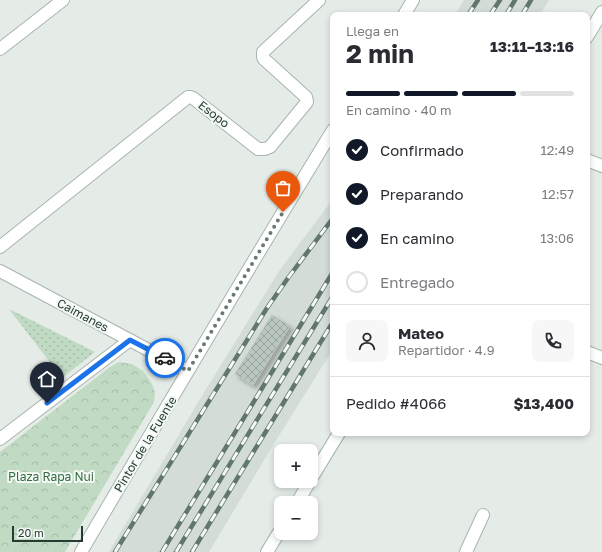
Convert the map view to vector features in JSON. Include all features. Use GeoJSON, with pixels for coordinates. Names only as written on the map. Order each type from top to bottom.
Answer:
{"type":"FeatureCollection","features":[{"type":"Feature","properties":{"kind":"street"},"geometry":{"type":"LineString","coordinates":[[0,50],[63,0]]}},
{"type":"Feature","properties":{"kind":"street","name":"Esopo"},"geometry":{"type":"LineString","coordinates":[[0,247],[188,97],[193,98],[258,149],[270,147],[307,102],[306,97],[264,59],[263,52],[319,0]]}},
{"type":"Feature","properties":{"kind":"street"},"geometry":{"type":"LineString","coordinates":[[406,12],[413,0]]}},
{"type":"Feature","properties":{"kind":"street"},"geometry":{"type":"LineString","coordinates":[[590,32],[602,12]]}},
{"type":"Feature","properties":{"kind":"street","name":"Pintor de la Fuente"},"geometry":{"type":"LineString","coordinates":[[81,552],[330,135]]}},
{"type":"Feature","properties":{"kind":"street"},"geometry":{"type":"LineString","coordinates":[[590,161],[602,166]]}},
{"type":"Feature","properties":{"kind":"street","name":"Caimanes"},"geometry":{"type":"LineString","coordinates":[[0,270],[188,371]]}},
{"type":"Feature","properties":{"kind":"street"},"geometry":{"type":"LineString","coordinates":[[0,438],[130,340]]}},
{"type":"Feature","properties":{"kind":"street"},"geometry":{"type":"LineString","coordinates":[[590,353],[602,358]]}},
{"type":"Feature","properties":{"kind":"street"},"geometry":{"type":"LineString","coordinates":[[318,467],[337,436]]}},
{"type":"Feature","properties":{"kind":"street"},"geometry":{"type":"LineString","coordinates":[[466,552],[483,515]]}},
{"type":"Feature","properties":{"kind":"street"},"geometry":{"type":"LineString","coordinates":[[267,552],[274,540]]}},
{"type":"Feature","properties":{"kind":"shaded area"},"geometry":{"type":"Polygon","coordinates":[[[464,0],[549,0],[542,12],[457,12],[464,0]]]}},
{"type":"Feature","properties":{"kind":"shaded area"},"geometry":{"type":"Polygon","coordinates":[[[330,203],[330,354],[209,552],[109,552],[200,399],[279,271],[330,203]]]}},
{"type":"Feature","properties":{"kind":"green space"},"geometry":{"type":"Polygon","coordinates":[[[9,309],[95,352],[62,378],[9,309]]]}},
{"type":"Feature","properties":{"kind":"green space","name":"Plaza Rapa Nui"},"geometry":{"type":"Polygon","coordinates":[[[119,362],[132,364],[143,371],[151,382],[155,392],[154,402],[65,552],[0,552],[0,452],[110,367],[119,362]]]}},
{"type":"Feature","properties":{"kind":"building"},"geometry":{"type":"Polygon","coordinates":[[[272,315],[290,326],[253,385],[235,374],[272,315]]]}},
{"type":"Feature","properties":{"kind":"railway"},"geometry":{"type":"LineString","coordinates":[[470,12],[478,0]]}},
{"type":"Feature","properties":{"kind":"railway"},"geometry":{"type":"LineString","coordinates":[[492,12],[500,0]]}},
{"type":"Feature","properties":{"kind":"railway"},"geometry":{"type":"LineString","coordinates":[[508,12],[515,0]]}},
{"type":"Feature","properties":{"kind":"railway"},"geometry":{"type":"LineString","coordinates":[[524,12],[531,0]]}},
{"type":"Feature","properties":{"kind":"railway"},"geometry":{"type":"LineString","coordinates":[[115,552],[267,308],[330,222]]}},
{"type":"Feature","properties":{"kind":"railway"},"geometry":{"type":"LineString","coordinates":[[162,552],[330,277]]}},
{"type":"Feature","properties":{"kind":"railway"},"geometry":{"type":"LineString","coordinates":[[176,552],[330,301]]}},
{"type":"Feature","properties":{"kind":"railway"},"geometry":{"type":"LineString","coordinates":[[192,552],[330,327]]}},
{"type":"Feature","properties":{"kind":"way so far"},"geometry":{"type":"LineString","coordinates":[[165,358],[188,371],[283,212]]}},
{"type":"Feature","properties":{"kind":"route"},"geometry":{"type":"LineString","coordinates":[[47,403],[130,340],[165,358]]}}]}
